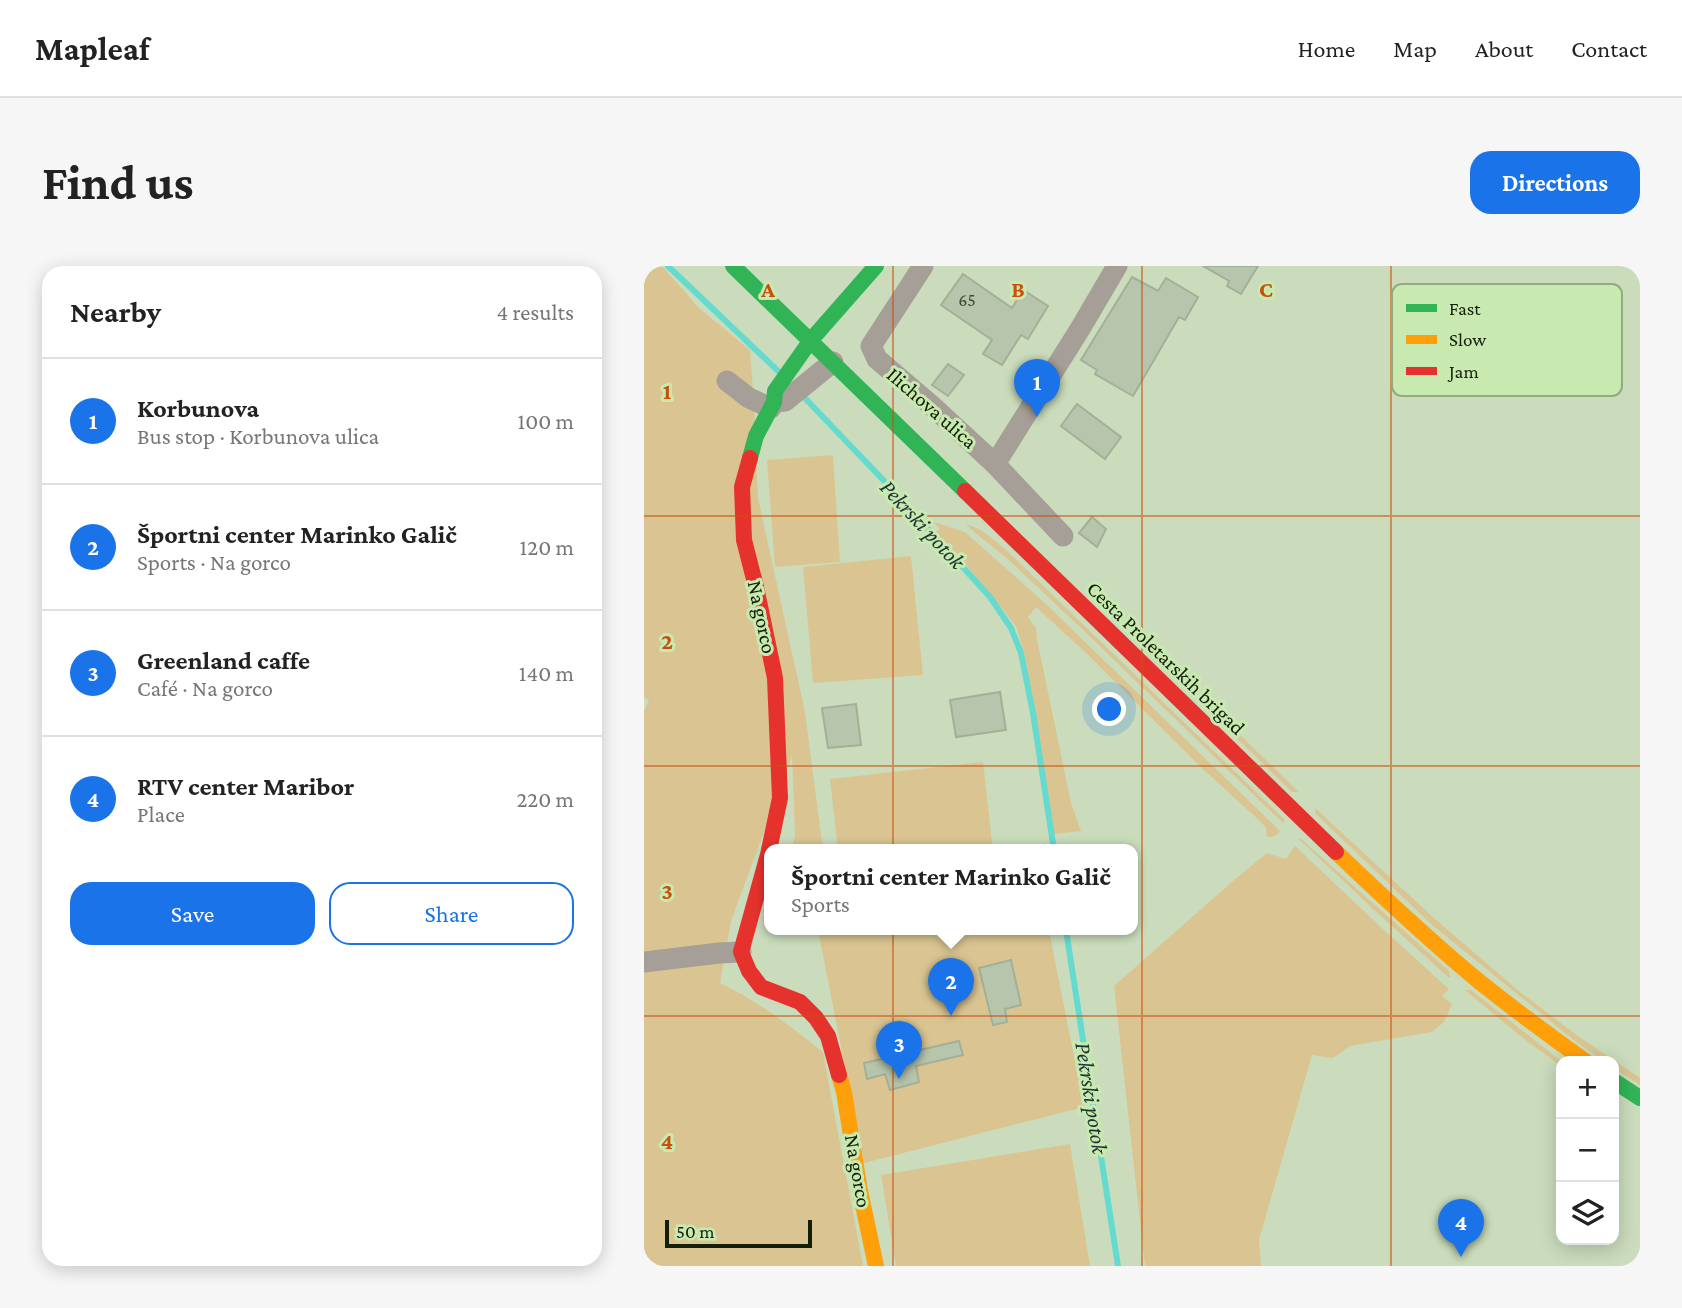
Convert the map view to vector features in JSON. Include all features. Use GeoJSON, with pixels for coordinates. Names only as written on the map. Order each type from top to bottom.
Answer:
{"type":"FeatureCollection","features":[{"type":"Feature","properties":{"kind":"main road","name":"Cesta Proletarskih brigad"},"geometry":{"type":"LineString","coordinates":[[733,266],[1401,913],[1505,1002],[1578,1056]]}},
{"type":"Feature","properties":{"kind":"main road"},"geometry":{"type":"LineString","coordinates":[[776,400],[797,358],[876,266]]}},
{"type":"Feature","properties":{"kind":"main road","name":"Na gorco"},"geometry":{"type":"LineString","coordinates":[[770,844],[780,798],[775,678],[757,587],[744,540],[742,487],[759,429],[776,400]]}},
{"type":"Feature","properties":{"kind":"main road","name":"Na gorco"},"geometry":{"type":"LineString","coordinates":[[764,873],[741,953],[748,971],[761,987],[800,1002],[816,1018],[828,1036],[844,1092],[860,1191],[876,1266]]}},
{"type":"Feature","properties":{"kind":"main road"},"geometry":{"type":"LineString","coordinates":[[1619,1084],[1640,1098]]}},
{"type":"Feature","properties":{"kind":"street","name":"Ilichova ulica"},"geometry":{"type":"LineString","coordinates":[[923,266],[871,346],[877,359],[995,464],[1063,536]]}},
{"type":"Feature","properties":{"kind":"street"},"geometry":{"type":"LineString","coordinates":[[995,464],[1117,266]]}},
{"type":"Feature","properties":{"kind":"street"},"geometry":{"type":"LineString","coordinates":[[727,381],[748,398],[776,400],[817,376],[833,362]]}},
{"type":"Feature","properties":{"kind":"street"},"geometry":{"type":"LineString","coordinates":[[644,962],[741,953]]}},
{"type":"Feature","properties":{"kind":"shaded area"},"geometry":{"type":"Polygon","coordinates":[[[644,266],[662,266],[699,308],[750,350],[758,498],[805,712],[822,844],[793,844],[792,756],[731,921],[720,983],[773,1014],[823,1052],[863,1266],[644,1266],[644,711],[649,701],[644,697],[644,266]]]}},
{"type":"Feature","properties":{"kind":"shaded area"},"geometry":{"type":"Polygon","coordinates":[[[833,455],[840,562],[775,567],[767,460],[833,455]]]}},
{"type":"Feature","properties":{"kind":"shaded area"},"geometry":{"type":"Polygon","coordinates":[[[934,522],[965,532],[1046,604],[1280,831],[1275,836],[1267,837],[1266,828],[1261,822],[1036,607],[1028,617],[1036,628],[1071,803],[1081,831],[1054,834],[1025,656],[1016,626],[936,532],[940,529],[934,522]]]}},
{"type":"Feature","properties":{"kind":"shaded area"},"geometry":{"type":"Polygon","coordinates":[[[966,525],[981,531],[1004,548],[1284,819],[1284,824],[1011,562],[966,525]]]}},
{"type":"Feature","properties":{"kind":"shaded area"},"geometry":{"type":"Polygon","coordinates":[[[911,556],[923,675],[813,683],[803,567],[911,556]]]}},
{"type":"Feature","properties":{"kind":"shaded area"},"geometry":{"type":"Polygon","coordinates":[[[1210,706],[1299,792],[1292,792],[1210,712],[1210,706]]]}},
{"type":"Feature","properties":{"kind":"shaded area"},"geometry":{"type":"Polygon","coordinates":[[[983,762],[992,844],[837,844],[830,779],[983,762]]]}},
{"type":"Feature","properties":{"kind":"shaded area"},"geometry":{"type":"Polygon","coordinates":[[[1315,808],[1435,919],[1520,992],[1608,1056],[1597,1056],[1575,1041],[1431,924],[1315,813],[1315,808]]]}},
{"type":"Feature","properties":{"kind":"shaded area"},"geometry":{"type":"Polygon","coordinates":[[[1300,838],[1449,971],[1450,977],[1373,909],[1300,838]]]}},
{"type":"Feature","properties":{"kind":"shaded area"},"geometry":{"type":"Polygon","coordinates":[[[1295,846],[1449,989],[1442,996],[1452,1004],[1444,1022],[1432,1032],[1350,1046],[1333,1058],[1312,1055],[1259,1240],[1261,1266],[1145,1266],[1114,986],[1267,853],[1286,859],[1295,846]]]}},
{"type":"Feature","properties":{"kind":"shaded area"},"geometry":{"type":"Polygon","coordinates":[[[819,935],[1050,935],[1084,1107],[864,1163],[819,935]]]}},
{"type":"Feature","properties":{"kind":"shaded area"},"geometry":{"type":"Polygon","coordinates":[[[1465,990],[1471,990],[1556,1057],[1556,1062],[1465,990]]]}},
{"type":"Feature","properties":{"kind":"shaded area"},"geometry":{"type":"Polygon","coordinates":[[[1619,1064],[1640,1078],[1640,1085],[1619,1071],[1619,1064]]]}},
{"type":"Feature","properties":{"kind":"shaded area"},"geometry":{"type":"Polygon","coordinates":[[[1070,1144],[1090,1266],[896,1266],[881,1175],[1070,1144]]]}},
{"type":"Feature","properties":{"kind":"building"},"geometry":{"type":"Polygon","coordinates":[[[1203,266],[1258,266],[1241,294],[1227,286],[1229,281],[1203,266]]]}},
{"type":"Feature","properties":{"kind":"building"},"geometry":{"type":"Polygon","coordinates":[[[963,274],[1012,308],[1023,290],[1048,306],[1028,339],[1021,335],[1002,365],[983,354],[992,340],[941,305],[963,274]]]}},
{"type":"Feature","properties":{"kind":"building"},"geometry":{"type":"Polygon","coordinates":[[[1132,277],[1158,291],[1166,278],[1198,297],[1185,320],[1179,317],[1133,396],[1095,374],[1097,370],[1081,360],[1132,277]]]}},
{"type":"Feature","properties":{"kind":"building"},"geometry":{"type":"Polygon","coordinates":[[[948,364],[964,375],[948,396],[932,385],[948,364]]]}},
{"type":"Feature","properties":{"kind":"building"},"geometry":{"type":"Polygon","coordinates":[[[1077,404],[1121,437],[1105,459],[1061,426],[1077,404]]]}},
{"type":"Feature","properties":{"kind":"building"},"geometry":{"type":"Polygon","coordinates":[[[1092,517],[1106,529],[1097,547],[1079,533],[1092,517]]]}},
{"type":"Feature","properties":{"kind":"building"},"geometry":{"type":"Polygon","coordinates":[[[1000,692],[1006,730],[956,737],[950,700],[1000,692]]]}},
{"type":"Feature","properties":{"kind":"building"},"geometry":{"type":"Polygon","coordinates":[[[856,704],[861,745],[828,748],[822,708],[856,704]]]}},
{"type":"Feature","properties":{"kind":"building"},"geometry":{"type":"Polygon","coordinates":[[[1011,960],[1021,1005],[1005,1009],[1007,1022],[993,1025],[979,968],[1011,960]]]}},
{"type":"Feature","properties":{"kind":"building"},"geometry":{"type":"Polygon","coordinates":[[[959,1041],[963,1055],[916,1066],[919,1082],[890,1090],[885,1074],[867,1079],[864,1063],[959,1041]]]}},
{"type":"Feature","properties":{"kind":"waterway","name":"Pekrski potok"},"geometry":{"type":"LineString","coordinates":[[668,266],[778,371]]}},
{"type":"Feature","properties":{"kind":"waterway","name":"Pekrski potok"},"geometry":{"type":"LineString","coordinates":[[801,394],[990,597],[1011,628],[1021,653],[1033,713],[1053,844]]}},
{"type":"Feature","properties":{"kind":"waterway","name":"Pekrski potok"},"geometry":{"type":"LineString","coordinates":[[1067,935],[1118,1266]]}},
{"type":"Feature","properties":{"kind":"traffic: fast"},"geometry":{"type":"LineString","coordinates":[[733,266],[965,491]]}},
{"type":"Feature","properties":{"kind":"traffic: fast"},"geometry":{"type":"LineString","coordinates":[[750,458],[756,436],[774,402],[775,391],[811,340],[876,266]]}},
{"type":"Feature","properties":{"kind":"traffic: fast"},"geometry":{"type":"LineString","coordinates":[[1619,1084],[1640,1098]]}},
{"type":"Feature","properties":{"kind":"traffic: slow"},"geometry":{"type":"LineString","coordinates":[[1336,852],[1462,967],[1578,1056]]}},
{"type":"Feature","properties":{"kind":"traffic: slow"},"geometry":{"type":"LineString","coordinates":[[839,1075],[876,1266]]}},
{"type":"Feature","properties":{"kind":"traffic: jam"},"geometry":{"type":"LineString","coordinates":[[750,458],[742,487],[744,540],[775,678],[780,798],[770,844]]}},
{"type":"Feature","properties":{"kind":"traffic: jam"},"geometry":{"type":"LineString","coordinates":[[965,491],[1336,852]]}},
{"type":"Feature","properties":{"kind":"traffic: jam"},"geometry":{"type":"LineString","coordinates":[[764,869],[741,952],[749,971],[761,987],[800,1002],[816,1018],[828,1036],[839,1075]]}},
{"type":"Feature","properties":{"kind":"place","name":"Korbunova"},"geometry":{"type":"Point","coordinates":[1037,417]}},
{"type":"Feature","properties":{"kind":"place","name":"Športni center Marinko Galič"},"geometry":{"type":"Point","coordinates":[951,1016]}},
{"type":"Feature","properties":{"kind":"place","name":"Greenland caffe"},"geometry":{"type":"Point","coordinates":[899,1079]}},
{"type":"Feature","properties":{"kind":"place","name":"RTV center Maribor"},"geometry":{"type":"Point","coordinates":[1461,1257]}}]}
